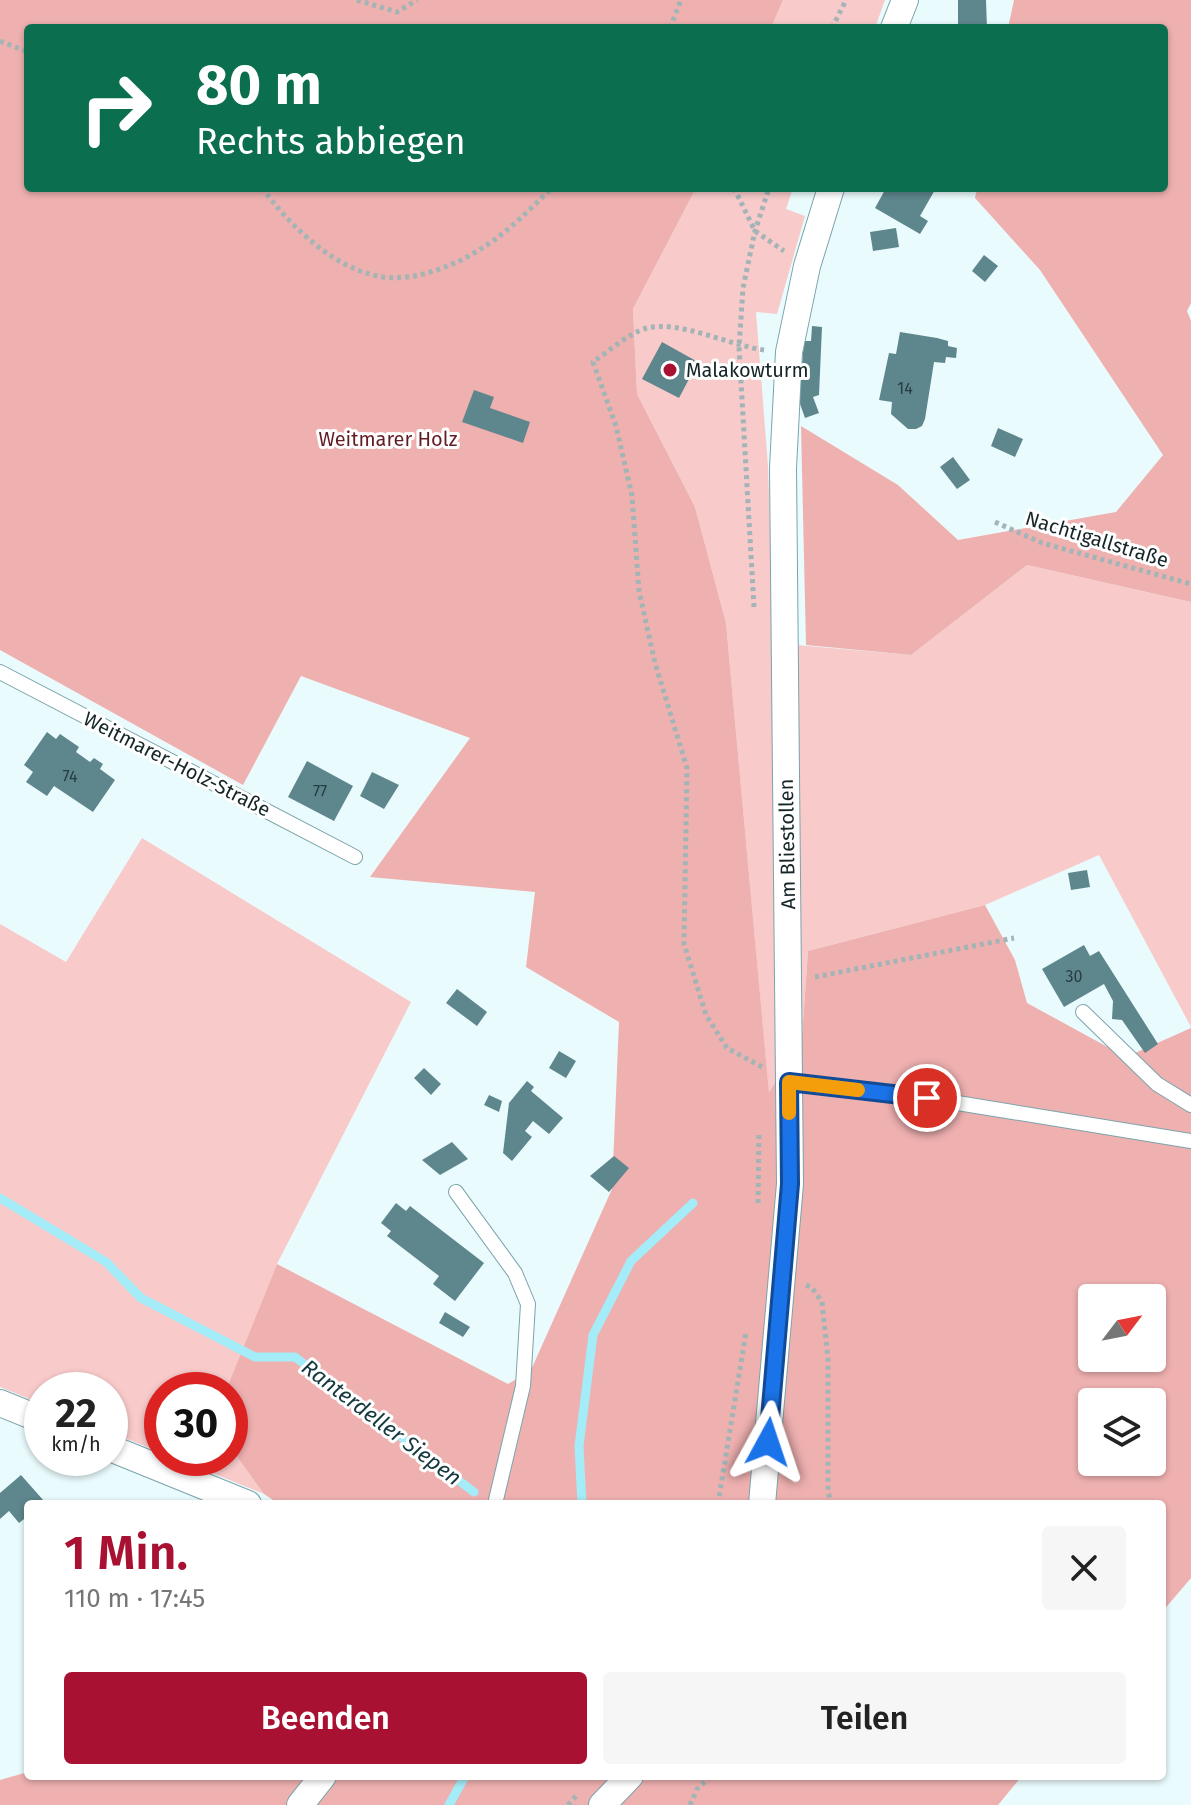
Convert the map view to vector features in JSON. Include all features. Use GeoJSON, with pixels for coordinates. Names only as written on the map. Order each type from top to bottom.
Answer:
{"type":"FeatureCollection","features":[{"type":"Feature","properties":{"kind":"street"},"geometry":{"type":"LineString","coordinates":[[896,24],[905,0]]}},
{"type":"Feature","properties":{"kind":"street","name":"Am Bliestollen"},"geometry":{"type":"LineString","coordinates":[[762,1500],[790,1184],[783,468],[789,352],[807,266],[830,192]]}},
{"type":"Feature","properties":{"kind":"street"},"geometry":{"type":"LineString","coordinates":[[0,1403],[24,1413]]}},
{"type":"Feature","properties":{"kind":"street"},"geometry":{"type":"LineString","coordinates":[[128,1455],[238,1500]]}},
{"type":"Feature","properties":{"kind":"street"},"geometry":{"type":"LineString","coordinates":[[300,1805],[320,1780]]}},
{"type":"Feature","properties":{"kind":"street"},"geometry":{"type":"LineString","coordinates":[[602,1805],[626,1780]]}},
{"type":"Feature","properties":{"kind":"lane","name":"Weitmarer-Holz-Straße"},"geometry":{"type":"LineString","coordinates":[[0,672],[355,857]]}},
{"type":"Feature","properties":{"kind":"lane"},"geometry":{"type":"LineString","coordinates":[[1083,1012],[1157,1084],[1191,1105]]}},
{"type":"Feature","properties":{"kind":"lane"},"geometry":{"type":"LineString","coordinates":[[789,1082],[927,1098],[1191,1141]]}},
{"type":"Feature","properties":{"kind":"lane"},"geometry":{"type":"LineString","coordinates":[[456,1192],[515,1273],[528,1304],[523,1386],[496,1500]]}},
{"type":"Feature","properties":{"kind":"path"},"geometry":{"type":"LineString","coordinates":[[357,0],[397,12],[417,0]]}},
{"type":"Feature","properties":{"kind":"path"},"geometry":{"type":"LineString","coordinates":[[672,24],[681,0]]}},
{"type":"Feature","properties":{"kind":"path"},"geometry":{"type":"LineString","coordinates":[[834,24],[846,0]]}},
{"type":"Feature","properties":{"kind":"path"},"geometry":{"type":"LineString","coordinates":[[0,41],[24,50]]}},
{"type":"Feature","properties":{"kind":"path"},"geometry":{"type":"LineString","coordinates":[[265,192],[289,223],[335,258],[377,276],[416,276],[454,262],[501,235],[548,192]]}},
{"type":"Feature","properties":{"kind":"path"},"geometry":{"type":"LineString","coordinates":[[736,192],[755,231],[807,266]]}},
{"type":"Feature","properties":{"kind":"path"},"geometry":{"type":"LineString","coordinates":[[755,623],[739,347],[743,288],[755,231],[768,192]]}},
{"type":"Feature","properties":{"kind":"path"},"geometry":{"type":"LineString","coordinates":[[789,352],[739,347],[669,326],[644,329],[593,362],[616,426],[632,496],[639,591],[655,663],[687,768],[684,944],[706,1015],[727,1048],[789,1082]]}},
{"type":"Feature","properties":{"kind":"path","name":"Nachtigallstraße"},"geometry":{"type":"LineString","coordinates":[[995,522],[1042,543],[1191,584]]}},
{"type":"Feature","properties":{"kind":"path"},"geometry":{"type":"LineString","coordinates":[[789,983],[1014,938]]}},
{"type":"Feature","properties":{"kind":"path"},"geometry":{"type":"LineString","coordinates":[[760,1050],[760,1080]]}},
{"type":"Feature","properties":{"kind":"path"},"geometry":{"type":"LineString","coordinates":[[758,1215],[759,1125]]}},
{"type":"Feature","properties":{"kind":"path"},"geometry":{"type":"LineString","coordinates":[[783,1275],[812,1288],[822,1302],[828,1359],[828,1492],[831,1500]]}},
{"type":"Feature","properties":{"kind":"path"},"geometry":{"type":"LineString","coordinates":[[719,1500],[748,1318]]}},
{"type":"Feature","properties":{"kind":"path"},"geometry":{"type":"LineString","coordinates":[[690,1805],[697,1789],[707,1780]]}},
{"type":"Feature","properties":{"kind":"shaded area"},"geometry":{"type":"Polygon","coordinates":[[[783,0],[885,0],[876,24],[773,24],[783,0]]]}},
{"type":"Feature","properties":{"kind":"shaded area"},"geometry":{"type":"Polygon","coordinates":[[[694,192],[792,192],[786,209],[805,216],[777,314],[756,312],[768,466],[774,643],[911,655],[1027,565],[1191,602],[1191,1027],[1099,855],[985,905],[808,951],[802,1037],[769,1095],[726,623],[695,507],[637,394],[633,309],[694,192]]]}},
{"type":"Feature","properties":{"kind":"shaded area"},"geometry":{"type":"Polygon","coordinates":[[[142,838],[411,1002],[277,1264],[233,1372],[144,1372],[144,1446],[128,1439],[128,1372],[24,1372],[24,1397],[0,1387],[0,924],[66,962],[142,838]]]}},
{"type":"Feature","properties":{"kind":"shaded area"},"geometry":{"type":"Polygon","coordinates":[[[248,1472],[264,1494],[220,1476],[248,1476],[248,1472]]]}},
{"type":"Feature","properties":{"kind":"green space","name":"Weitmarer Holz"},"geometry":{"type":"Polygon","coordinates":[[[0,0],[783,0],[773,24],[24,24],[24,192],[694,192],[633,309],[637,394],[695,507],[726,623],[769,1093],[802,1037],[808,951],[985,905],[1015,960],[1027,1003],[1126,1057],[1191,1028],[1191,1578],[1166,1607],[1166,1500],[273,1500],[264,1494],[248,1472],[248,1372],[233,1372],[277,1264],[508,1384],[531,1370],[612,1189],[619,1022],[526,967],[535,892],[370,877],[470,738],[301,676],[243,785],[0,650],[0,0]]]}},
{"type":"Feature","properties":{"kind":"green space"},"geometry":{"type":"Polygon","coordinates":[[[1014,0],[1191,0],[1191,303],[1187,311],[1191,321],[1191,602],[1027,565],[911,655],[806,645],[801,426],[898,485],[958,540],[1116,512],[1163,455],[1040,270],[975,198],[976,192],[1168,192],[1168,24],[1009,24],[1014,0]]]}},
{"type":"Feature","properties":{"kind":"green space"},"geometry":{"type":"Polygon","coordinates":[[[24,1773],[24,1780],[1019,1780],[998,1805],[0,1805],[0,1780],[24,1773]]]}},
{"type":"Feature","properties":{"kind":"building"},"geometry":{"type":"Polygon","coordinates":[[[958,0],[986,0],[987,24],[958,24],[958,0]]]}},
{"type":"Feature","properties":{"kind":"building"},"geometry":{"type":"Polygon","coordinates":[[[884,192],[934,192],[920,216],[928,221],[920,234],[875,208],[884,192]]]}},
{"type":"Feature","properties":{"kind":"building"},"geometry":{"type":"Polygon","coordinates":[[[896,228],[899,247],[873,251],[870,232],[896,228]]]}},
{"type":"Feature","properties":{"kind":"building"},"geometry":{"type":"Polygon","coordinates":[[[984,255],[998,266],[985,282],[972,271],[984,255]]]}},
{"type":"Feature","properties":{"kind":"building"},"geometry":{"type":"Polygon","coordinates":[[[812,326],[822,327],[819,395],[813,397],[819,413],[805,418],[799,401],[804,341],[811,341],[812,326]]]}},
{"type":"Feature","properties":{"kind":"building"},"geometry":{"type":"Polygon","coordinates":[[[900,332],[948,341],[948,346],[957,348],[956,358],[946,357],[945,363],[934,362],[925,419],[922,426],[916,429],[908,429],[891,414],[892,402],[879,400],[889,353],[896,354],[900,332]]]}},
{"type":"Feature","properties":{"kind":"building","name":"Malakowturm"},"geometry":{"type":"Polygon","coordinates":[[[662,342],[698,362],[679,398],[642,379],[662,342]]]}},
{"type":"Feature","properties":{"kind":"building"},"geometry":{"type":"Polygon","coordinates":[[[474,390],[494,397],[490,408],[530,422],[523,443],[462,422],[474,390]]]}},
{"type":"Feature","properties":{"kind":"building"},"geometry":{"type":"Polygon","coordinates":[[[998,428],[1023,439],[1015,457],[991,446],[998,428]]]}},
{"type":"Feature","properties":{"kind":"building"},"geometry":{"type":"Polygon","coordinates":[[[953,457],[970,480],[957,489],[940,467],[953,457]]]}},
{"type":"Feature","properties":{"kind":"building"},"geometry":{"type":"Polygon","coordinates":[[[47,732],[56,739],[60,734],[79,747],[76,752],[90,762],[94,758],[103,764],[100,769],[115,780],[93,812],[54,786],[47,796],[26,782],[33,772],[24,765],[47,732]]]}},
{"type":"Feature","properties":{"kind":"building"},"geometry":{"type":"Polygon","coordinates":[[[307,761],[353,786],[334,821],[288,797],[307,761]]]}},
{"type":"Feature","properties":{"kind":"building"},"geometry":{"type":"Polygon","coordinates":[[[372,772],[399,785],[384,809],[360,796],[372,772]]]}},
{"type":"Feature","properties":{"kind":"building"},"geometry":{"type":"Polygon","coordinates":[[[1087,870],[1090,887],[1071,890],[1068,873],[1087,870]]]}},
{"type":"Feature","properties":{"kind":"building"},"geometry":{"type":"Polygon","coordinates":[[[1084,945],[1090,956],[1099,951],[1158,1044],[1145,1053],[1122,1020],[1112,1019],[1113,1001],[1104,984],[1064,1007],[1042,969],[1084,945]]]}},
{"type":"Feature","properties":{"kind":"building"},"geometry":{"type":"Polygon","coordinates":[[[457,989],[487,1012],[477,1026],[446,1003],[457,989]]]}},
{"type":"Feature","properties":{"kind":"building"},"geometry":{"type":"Polygon","coordinates":[[[559,1051],[576,1061],[566,1078],[549,1068],[559,1051]]]}},
{"type":"Feature","properties":{"kind":"building"},"geometry":{"type":"Polygon","coordinates":[[[424,1068],[441,1084],[431,1095],[414,1078],[424,1068]]]}},
{"type":"Feature","properties":{"kind":"building"},"geometry":{"type":"Polygon","coordinates":[[[527,1081],[534,1087],[531,1091],[563,1118],[549,1134],[533,1121],[525,1131],[532,1137],[512,1161],[503,1153],[509,1103],[527,1081]]]}},
{"type":"Feature","properties":{"kind":"building"},"geometry":{"type":"Polygon","coordinates":[[[489,1095],[502,1101],[499,1112],[484,1105],[489,1095]]]}},
{"type":"Feature","properties":{"kind":"building"},"geometry":{"type":"Polygon","coordinates":[[[452,1142],[468,1159],[440,1175],[422,1160],[452,1142]]]}},
{"type":"Feature","properties":{"kind":"building"},"geometry":{"type":"Polygon","coordinates":[[[614,1156],[629,1168],[609,1192],[590,1176],[614,1156]]]}},
{"type":"Feature","properties":{"kind":"building"},"geometry":{"type":"Polygon","coordinates":[[[396,1203],[406,1211],[410,1206],[484,1263],[455,1301],[433,1284],[439,1276],[387,1236],[391,1231],[381,1223],[396,1203]]]}},
{"type":"Feature","properties":{"kind":"building"},"geometry":{"type":"Polygon","coordinates":[[[445,1312],[470,1327],[463,1337],[439,1323],[445,1312]]]}},
{"type":"Feature","properties":{"kind":"building"},"geometry":{"type":"Polygon","coordinates":[[[21,1475],[43,1500],[24,1500],[24,1519],[19,1523],[9,1511],[0,1519],[0,1493],[21,1475]]]}},
{"type":"Feature","properties":{"kind":"waterway","name":"Ranterdeller Siepen"},"geometry":{"type":"LineString","coordinates":[[0,1198],[106,1262],[141,1298],[255,1357],[295,1357],[474,1492]]}},
{"type":"Feature","properties":{"kind":"waterway"},"geometry":{"type":"LineString","coordinates":[[582,1500],[579,1446],[593,1335],[631,1261],[693,1203]]}},
{"type":"Feature","properties":{"kind":"waterway"},"geometry":{"type":"LineString","coordinates":[[449,1805],[463,1780]]}},
{"type":"Feature","properties":{"kind":"slow traffic"},"geometry":{"type":"LineString","coordinates":[[789,1113],[789,1082],[858,1090]]}},
{"type":"Feature","properties":{"kind":"place","name":"Malakowturm"},"geometry":{"type":"Point","coordinates":[670,370]}},
{"type":"Feature","properties":{"kind":"route"},"geometry":{"type":"LineString","coordinates":[[768,1442],[790,1184],[789,1082],[927,1098]]}}]}
